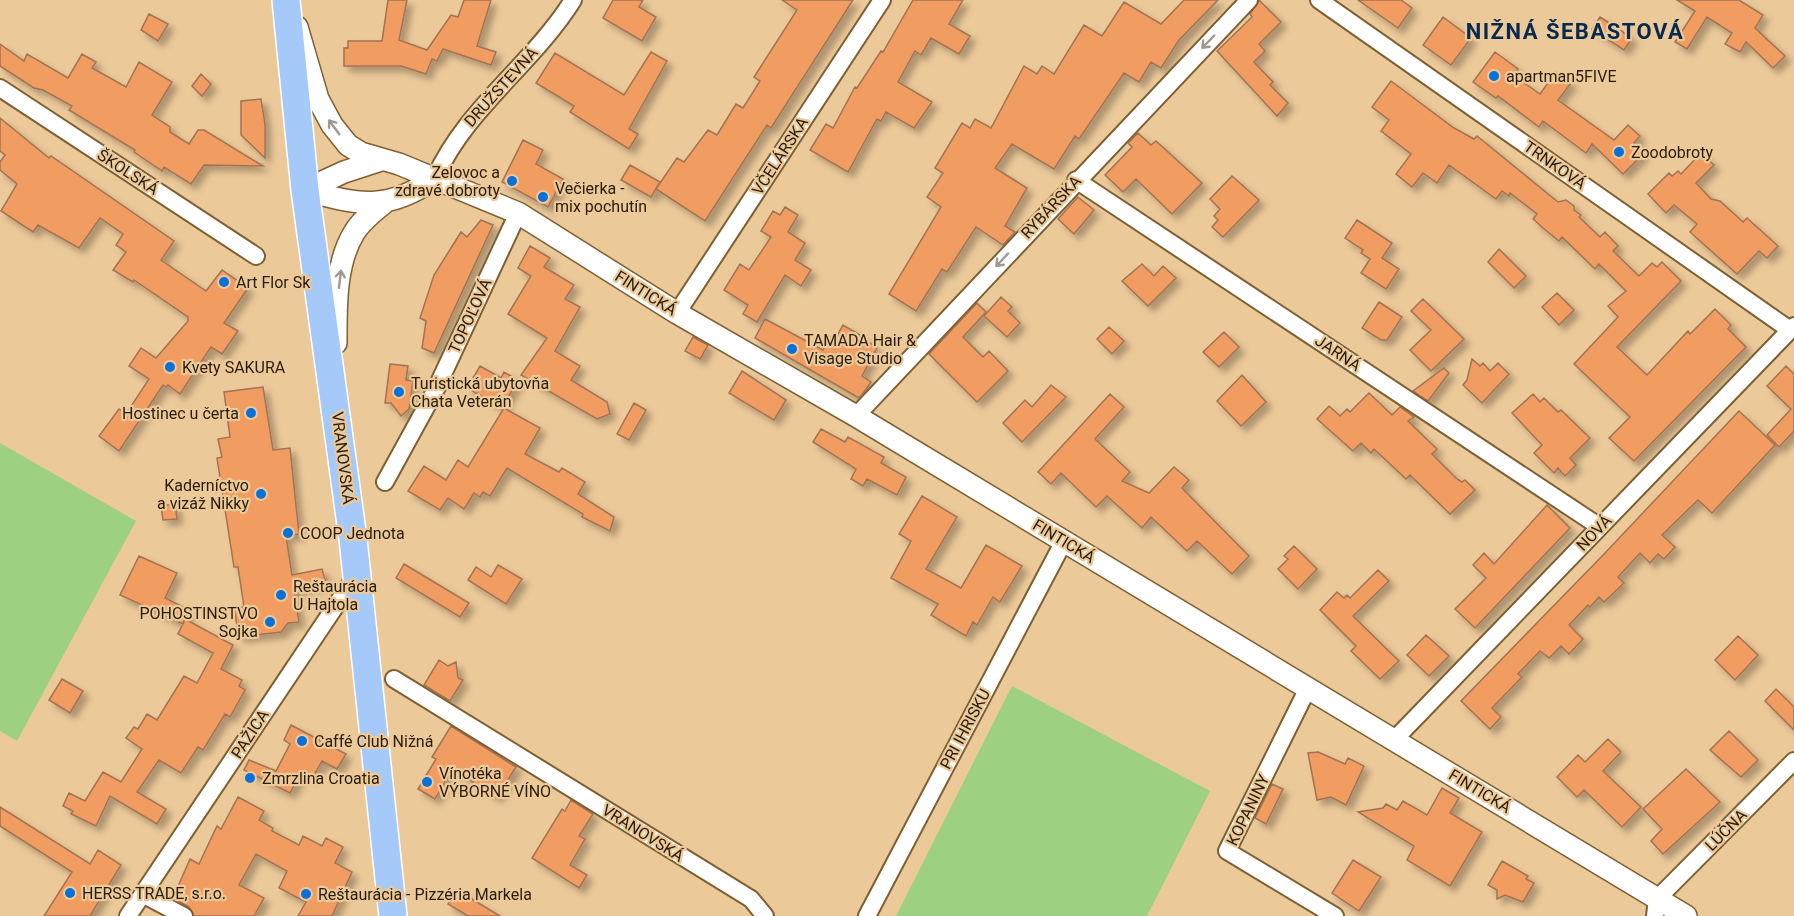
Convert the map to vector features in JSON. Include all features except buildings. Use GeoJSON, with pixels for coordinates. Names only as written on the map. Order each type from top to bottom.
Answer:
{"type":"FeatureCollection","features":[{"type":"Feature","properties":{"kind":"main road","name":"VRANOVSKÁ"},"geometry":{"type":"LineString","coordinates":[[287,0],[305,190],[336,400],[393,916]]}},
{"type":"Feature","properties":{"kind":"street","name":"FINTICKÁ"},"geometry":{"type":"LineString","coordinates":[[287,0],[318,99],[332,125],[348,145],[361,153],[399,164],[518,213],[677,313],[856,416],[1395,740],[1656,908],[1686,916]]}},
{"type":"Feature","properties":{"kind":"street","name":"DRUŽSTEVNÁ"},"geometry":{"type":"LineString","coordinates":[[435,178],[446,154],[470,121],[558,24],[573,0]]}},
{"type":"Feature","properties":{"kind":"street","name":"VČELÁRSKA"},"geometry":{"type":"LineString","coordinates":[[677,313],[882,0]]}},
{"type":"Feature","properties":{"kind":"street","name":"RYBÁRSKA"},"geometry":{"type":"LineString","coordinates":[[856,416],[1076,180],[1249,0]]}},
{"type":"Feature","properties":{"kind":"street","name":"TRNKOVÁ"},"geometry":{"type":"LineString","coordinates":[[1319,0],[1792,328]]}},
{"type":"Feature","properties":{"kind":"street","name":"ŠKOLSKÁ"},"geometry":{"type":"LineString","coordinates":[[0,88],[256,256]]}},
{"type":"Feature","properties":{"kind":"street"},"geometry":{"type":"LineString","coordinates":[[305,190],[344,172],[381,160]]}},
{"type":"Feature","properties":{"kind":"street"},"geometry":{"type":"LineString","coordinates":[[305,190],[346,202],[384,203],[413,194],[435,178]]}},
{"type":"Feature","properties":{"kind":"street","name":"JARNÁ"},"geometry":{"type":"LineString","coordinates":[[1076,180],[1600,527]]}},
{"type":"Feature","properties":{"kind":"street"},"geometry":{"type":"LineString","coordinates":[[336,400],[336,313],[342,260],[354,232],[384,203]]}},
{"type":"Feature","properties":{"kind":"street","name":"TOPOĽOVÁ"},"geometry":{"type":"LineString","coordinates":[[385,482],[436,389],[518,213]]}},
{"type":"Feature","properties":{"kind":"street","name":"NOVÁ"},"geometry":{"type":"LineString","coordinates":[[1395,740],[1792,328]]}},
{"type":"Feature","properties":{"kind":"street","name":"PRI IHRISKU"},"geometry":{"type":"LineString","coordinates":[[867,916],[1064,541]]}},
{"type":"Feature","properties":{"kind":"street","name":"PAŽICA"},"geometry":{"type":"LineString","coordinates":[[128,916],[357,574]]}},
{"type":"Feature","properties":{"kind":"street","name":"VRANOVSKÁ"},"geometry":{"type":"LineString","coordinates":[[394,680],[751,899],[765,916]]}},
{"type":"Feature","properties":{"kind":"street","name":"KOPANINY"},"geometry":{"type":"LineString","coordinates":[[1308,688],[1227,851],[1335,916]]}},
{"type":"Feature","properties":{"kind":"street","name":"LÚČNA"},"geometry":{"type":"LineString","coordinates":[[1656,908],[1794,760]]}},
{"type":"Feature","properties":{"kind":"street"},"geometry":{"type":"LineString","coordinates":[[144,895],[184,916]]}},
{"type":"Feature","properties":{"kind":"green space"},"geometry":{"type":"Polygon","coordinates":[[[0,443],[136,521],[17,741],[0,731],[0,443]]]}},
{"type":"Feature","properties":{"kind":"green space"},"geometry":{"type":"Polygon","coordinates":[[[1012,686],[1210,791],[1147,916],[896,916],[1012,686]]]}},
{"type":"Feature","properties":{"kind":"place","name":"apartman5FIVE"},"geometry":{"type":"Point","coordinates":[1494,76]}},
{"type":"Feature","properties":{"kind":"place","name":"Zoodobroty"},"geometry":{"type":"Point","coordinates":[1619,152]}},
{"type":"Feature","properties":{"kind":"place","name":"Zelovoc a zdravé dobroty"},"geometry":{"type":"Point","coordinates":[512,181]}},
{"type":"Feature","properties":{"kind":"place","name":"Večierka - mix pochutín"},"geometry":{"type":"Point","coordinates":[543,197]}},
{"type":"Feature","properties":{"kind":"place","name":"Art Flor Sk"},"geometry":{"type":"Point","coordinates":[224,282]}},
{"type":"Feature","properties":{"kind":"place","name":"TAMADA Hair & Visage Studio"},"geometry":{"type":"Point","coordinates":[792,349]}},
{"type":"Feature","properties":{"kind":"place","name":"Kvety SAKURA"},"geometry":{"type":"Point","coordinates":[170,367]}},
{"type":"Feature","properties":{"kind":"place","name":"Turistická ubytovňa Chata Veterán"},"geometry":{"type":"Point","coordinates":[399,392]}},
{"type":"Feature","properties":{"kind":"place","name":"Hostinec u čerta"},"geometry":{"type":"Point","coordinates":[251,413]}},
{"type":"Feature","properties":{"kind":"place","name":"Kaderníctvo a vizáž Nikky"},"geometry":{"type":"Point","coordinates":[261,494]}},
{"type":"Feature","properties":{"kind":"place","name":"COOP Jednota"},"geometry":{"type":"Point","coordinates":[288,533]}},
{"type":"Feature","properties":{"kind":"place","name":"Reštaurácia U Hajtola"},"geometry":{"type":"Point","coordinates":[281,595]}},
{"type":"Feature","properties":{"kind":"place","name":"POHOSTINSTVO Sojka"},"geometry":{"type":"Point","coordinates":[270,622]}},
{"type":"Feature","properties":{"kind":"place","name":"Caffé Club Nižná"},"geometry":{"type":"Point","coordinates":[302,741]}},
{"type":"Feature","properties":{"kind":"place","name":"Zmrzlina Croatia"},"geometry":{"type":"Point","coordinates":[250,778]}},
{"type":"Feature","properties":{"kind":"place","name":"Vínotéka VÝBORNÉ VÍNO"},"geometry":{"type":"Point","coordinates":[427,782]}},
{"type":"Feature","properties":{"kind":"place","name":"HERSS TRADE, s.r.o."},"geometry":{"type":"Point","coordinates":[70,893]}},
{"type":"Feature","properties":{"kind":"place","name":"Reštaurácia - Pizzéria Markela"},"geometry":{"type":"Point","coordinates":[306,894]}},
{"type":"Feature","properties":{"kind":"district","name":"NIŽNÁ ŠEBASTOVÁ"},"geometry":{"type":"Point","coordinates":[1575,31]}}]}
